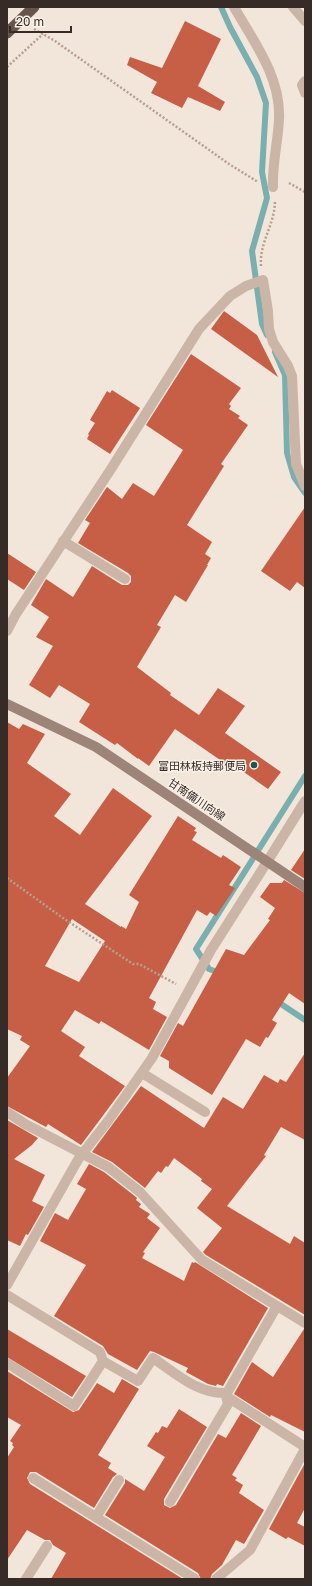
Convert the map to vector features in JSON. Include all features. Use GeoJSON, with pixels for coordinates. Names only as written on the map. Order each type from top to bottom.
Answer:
{"type":"FeatureCollection","features":[{"type":"Feature","properties":{"kind":"highway"},"geometry":{"type":"LineString","coordinates":[[7,33],[34,7]]}},
{"type":"Feature","properties":{"kind":"main road","name":"甘南備川向線"},"geometry":{"type":"LineString","coordinates":[[7,704],[96,747],[305,887]]}},
{"type":"Feature","properties":{"kind":"street"},"geometry":{"type":"LineString","coordinates":[[234,7],[270,70],[278,101],[279,119],[273,187]]}},
{"type":"Feature","properties":{"kind":"street"},"geometry":{"type":"LineString","coordinates":[[293,7],[305,21]]}},
{"type":"Feature","properties":{"kind":"street"},"geometry":{"type":"LineString","coordinates":[[305,81],[302,85],[305,93]]}},
{"type":"Feature","properties":{"kind":"street"},"geometry":{"type":"LineString","coordinates":[[8,622],[111,469],[199,329],[230,296],[246,286],[263,280],[269,329],[273,342],[288,366],[292,376],[296,464],[305,486]]}},
{"type":"Feature","properties":{"kind":"street"},"geometry":{"type":"LineString","coordinates":[[63,541],[125,578]]}},
{"type":"Feature","properties":{"kind":"street"},"geometry":{"type":"LineString","coordinates":[[7,1284],[83,1154],[152,1058],[212,950],[305,801]]}},
{"type":"Feature","properties":{"kind":"street"},"geometry":{"type":"LineString","coordinates":[[142,1073],[204,1112]]}},
{"type":"Feature","properties":{"kind":"street"},"geometry":{"type":"LineString","coordinates":[[7,1112],[25,1124],[108,1167],[140,1192],[202,1260],[305,1323]]}},
{"type":"Feature","properties":{"kind":"street"},"geometry":{"type":"LineString","coordinates":[[7,1294],[100,1352],[103,1361],[138,1381],[153,1358],[199,1388],[216,1394],[226,1395],[305,1448],[250,1550],[216,1579]]}},
{"type":"Feature","properties":{"kind":"street"},"geometry":{"type":"LineString","coordinates":[[170,1502],[228,1404],[226,1395],[278,1306]]}},
{"type":"Feature","properties":{"kind":"street"},"geometry":{"type":"LineString","coordinates":[[7,1363],[74,1406],[103,1361]]}},
{"type":"Feature","properties":{"kind":"street"},"geometry":{"type":"LineString","coordinates":[[33,1478],[195,1579]]}},
{"type":"Feature","properties":{"kind":"street"},"geometry":{"type":"LineString","coordinates":[[96,1517],[119,1480]]}},
{"type":"Feature","properties":{"kind":"street"},"geometry":{"type":"LineString","coordinates":[[26,1579],[47,1546]]}},
{"type":"Feature","properties":{"kind":"path"},"geometry":{"type":"LineString","coordinates":[[7,67],[42,34],[55,41],[230,164],[261,184],[273,187],[275,204],[261,249],[263,280]]}},
{"type":"Feature","properties":{"kind":"path"},"geometry":{"type":"LineString","coordinates":[[7,878],[63,918],[133,964],[139,964],[189,992]]}},
{"type":"Feature","properties":{"kind":"building"},"geometry":{"type":"Polygon","coordinates":[[[185,21],[221,39],[198,86],[225,102],[220,111],[188,97],[182,108],[151,93],[157,82],[127,65],[130,57],[162,68],[185,21]]]}},
{"type":"Feature","properties":{"kind":"building"},"geometry":{"type":"Polygon","coordinates":[[[224,311],[257,335],[278,377],[211,329],[224,311]]]}},
{"type":"Feature","properties":{"kind":"building"},"geometry":{"type":"Polygon","coordinates":[[[191,354],[241,388],[229,404],[231,406],[229,409],[240,416],[238,418],[248,425],[221,464],[224,466],[187,525],[212,542],[205,554],[211,558],[208,565],[186,602],[175,595],[157,625],[161,627],[137,667],[171,693],[170,695],[199,715],[218,688],[245,706],[225,733],[281,772],[268,789],[228,761],[226,764],[175,729],[149,766],[117,743],[115,745],[79,722],[90,704],[59,685],[50,698],[29,685],[53,646],[36,637],[49,617],[31,605],[46,579],[73,597],[92,566],[122,585],[128,585],[131,582],[131,576],[128,573],[78,543],[90,523],[85,520],[107,487],[122,499],[133,483],[154,496],[183,450],[146,425],[191,354]]]}},
{"type":"Feature","properties":{"kind":"building"},"geometry":{"type":"Polygon","coordinates":[[[112,390],[140,408],[110,454],[87,439],[88,434],[95,423],[90,420],[107,391],[110,393],[112,390]]]}},
{"type":"Feature","properties":{"kind":"building"},"geometry":{"type":"Polygon","coordinates":[[[305,507],[305,588],[297,582],[290,591],[261,571],[305,507]]]}},
{"type":"Feature","properties":{"kind":"building"},"geometry":{"type":"Polygon","coordinates":[[[7,553],[36,572],[24,590],[7,579],[7,553]]]}},
{"type":"Feature","properties":{"kind":"building"},"geometry":{"type":"Polygon","coordinates":[[[7,722],[19,729],[23,724],[45,734],[27,763],[71,794],[54,816],[80,835],[113,788],[152,816],[85,904],[121,927],[126,929],[139,902],[129,895],[178,816],[196,828],[194,831],[197,832],[192,840],[221,858],[223,855],[241,867],[229,885],[235,888],[216,916],[210,912],[207,916],[197,910],[149,998],[156,1002],[153,1009],[167,1017],[149,1050],[101,1021],[99,1024],[75,1010],[61,1031],[85,1047],[79,1056],[125,1086],[81,1145],[48,1124],[46,1127],[7,1106],[7,1078],[30,1046],[20,1040],[22,1036],[7,1029],[7,722]],[[72,919],[45,966],[79,982],[105,941],[72,919]]]}},
{"type":"Feature","properties":{"kind":"building"},"geometry":{"type":"Polygon","coordinates":[[[305,849],[305,879],[291,870],[305,849]]]}},
{"type":"Feature","properties":{"kind":"building"},"geometry":{"type":"Polygon","coordinates":[[[284,880],[305,893],[305,1004],[289,993],[272,1020],[277,1023],[268,1038],[266,1037],[260,1047],[246,1039],[212,1095],[169,1068],[169,1061],[160,1056],[178,1023],[183,1026],[226,949],[244,955],[270,920],[268,919],[275,908],[260,897],[270,883],[282,883],[284,880]]]}},
{"type":"Feature","properties":{"kind":"building"},"geometry":{"type":"Polygon","coordinates":[[[305,1053],[305,1140],[281,1127],[264,1155],[266,1156],[227,1206],[290,1244],[294,1236],[305,1243],[305,1315],[203,1252],[222,1228],[197,1208],[212,1189],[201,1181],[202,1179],[174,1158],[168,1167],[166,1166],[161,1173],[158,1171],[145,1188],[112,1162],[92,1152],[141,1086],[204,1128],[223,1097],[243,1109],[264,1075],[278,1083],[280,1079],[286,1082],[305,1053]]]}},
{"type":"Feature","properties":{"kind":"building"},"geometry":{"type":"Polygon","coordinates":[[[7,1120],[38,1138],[32,1145],[14,1159],[45,1175],[32,1201],[44,1207],[20,1246],[7,1240],[7,1120]]]}},
{"type":"Feature","properties":{"kind":"building"},"geometry":{"type":"Polygon","coordinates":[[[89,1164],[104,1172],[136,1197],[136,1200],[141,1204],[139,1207],[150,1214],[147,1218],[160,1228],[143,1252],[145,1253],[142,1258],[184,1281],[192,1262],[195,1262],[268,1308],[223,1386],[208,1384],[186,1372],[188,1368],[150,1351],[137,1370],[108,1354],[103,1346],[54,1316],[86,1265],[40,1241],[55,1213],[68,1220],[86,1189],[77,1184],[89,1164]]]}},
{"type":"Feature","properties":{"kind":"building"},"geometry":{"type":"Polygon","coordinates":[[[7,1329],[86,1376],[72,1397],[7,1357],[7,1329]]]}},
{"type":"Feature","properties":{"kind":"building"},"geometry":{"type":"Polygon","coordinates":[[[304,1329],[305,1432],[271,1415],[270,1417],[234,1394],[252,1362],[273,1377],[304,1329]]]}},
{"type":"Feature","properties":{"kind":"building"},"geometry":{"type":"Polygon","coordinates":[[[7,1371],[73,1412],[79,1410],[97,1383],[114,1393],[122,1379],[139,1389],[98,1455],[111,1463],[108,1468],[117,1474],[113,1477],[94,1508],[36,1472],[30,1472],[27,1478],[30,1484],[183,1579],[51,1579],[66,1553],[53,1545],[50,1540],[45,1540],[27,1530],[7,1560],[7,1458],[14,1447],[12,1445],[13,1443],[10,1441],[21,1425],[7,1417],[7,1371]]]}},
{"type":"Feature","properties":{"kind":"building"},"geometry":{"type":"Polygon","coordinates":[[[179,1409],[207,1427],[164,1499],[164,1505],[170,1508],[176,1505],[218,1434],[226,1438],[241,1413],[261,1426],[232,1475],[237,1478],[235,1480],[243,1485],[239,1493],[264,1510],[244,1544],[236,1540],[222,1565],[212,1574],[210,1579],[201,1579],[198,1573],[105,1515],[125,1483],[125,1479],[144,1491],[165,1457],[147,1446],[162,1426],[167,1428],[179,1409]]]}},
{"type":"Feature","properties":{"kind":"building"},"geometry":{"type":"Polygon","coordinates":[[[305,1463],[305,1508],[297,1523],[305,1527],[305,1546],[288,1537],[286,1539],[269,1529],[305,1463]]]}},
{"type":"Feature","properties":{"kind":"waterway"},"geometry":{"type":"LineString","coordinates":[[221,7],[257,77],[266,103],[262,172],[267,198],[252,251],[262,324],[267,335]]}},
{"type":"Feature","properties":{"kind":"waterway"},"geometry":{"type":"LineString","coordinates":[[275,352],[285,375],[287,453],[294,477],[305,493]]}},
{"type":"Feature","properties":{"kind":"waterway"},"geometry":{"type":"LineString","coordinates":[[220,973],[209,969],[196,949],[305,776]]}},
{"type":"Feature","properties":{"kind":"waterway"},"geometry":{"type":"LineString","coordinates":[[275,1000],[305,1020]]}},
{"type":"Feature","properties":{"kind":"place","name":"富田林板持郵便局"},"geometry":{"type":"Point","coordinates":[254,765]}}]}
